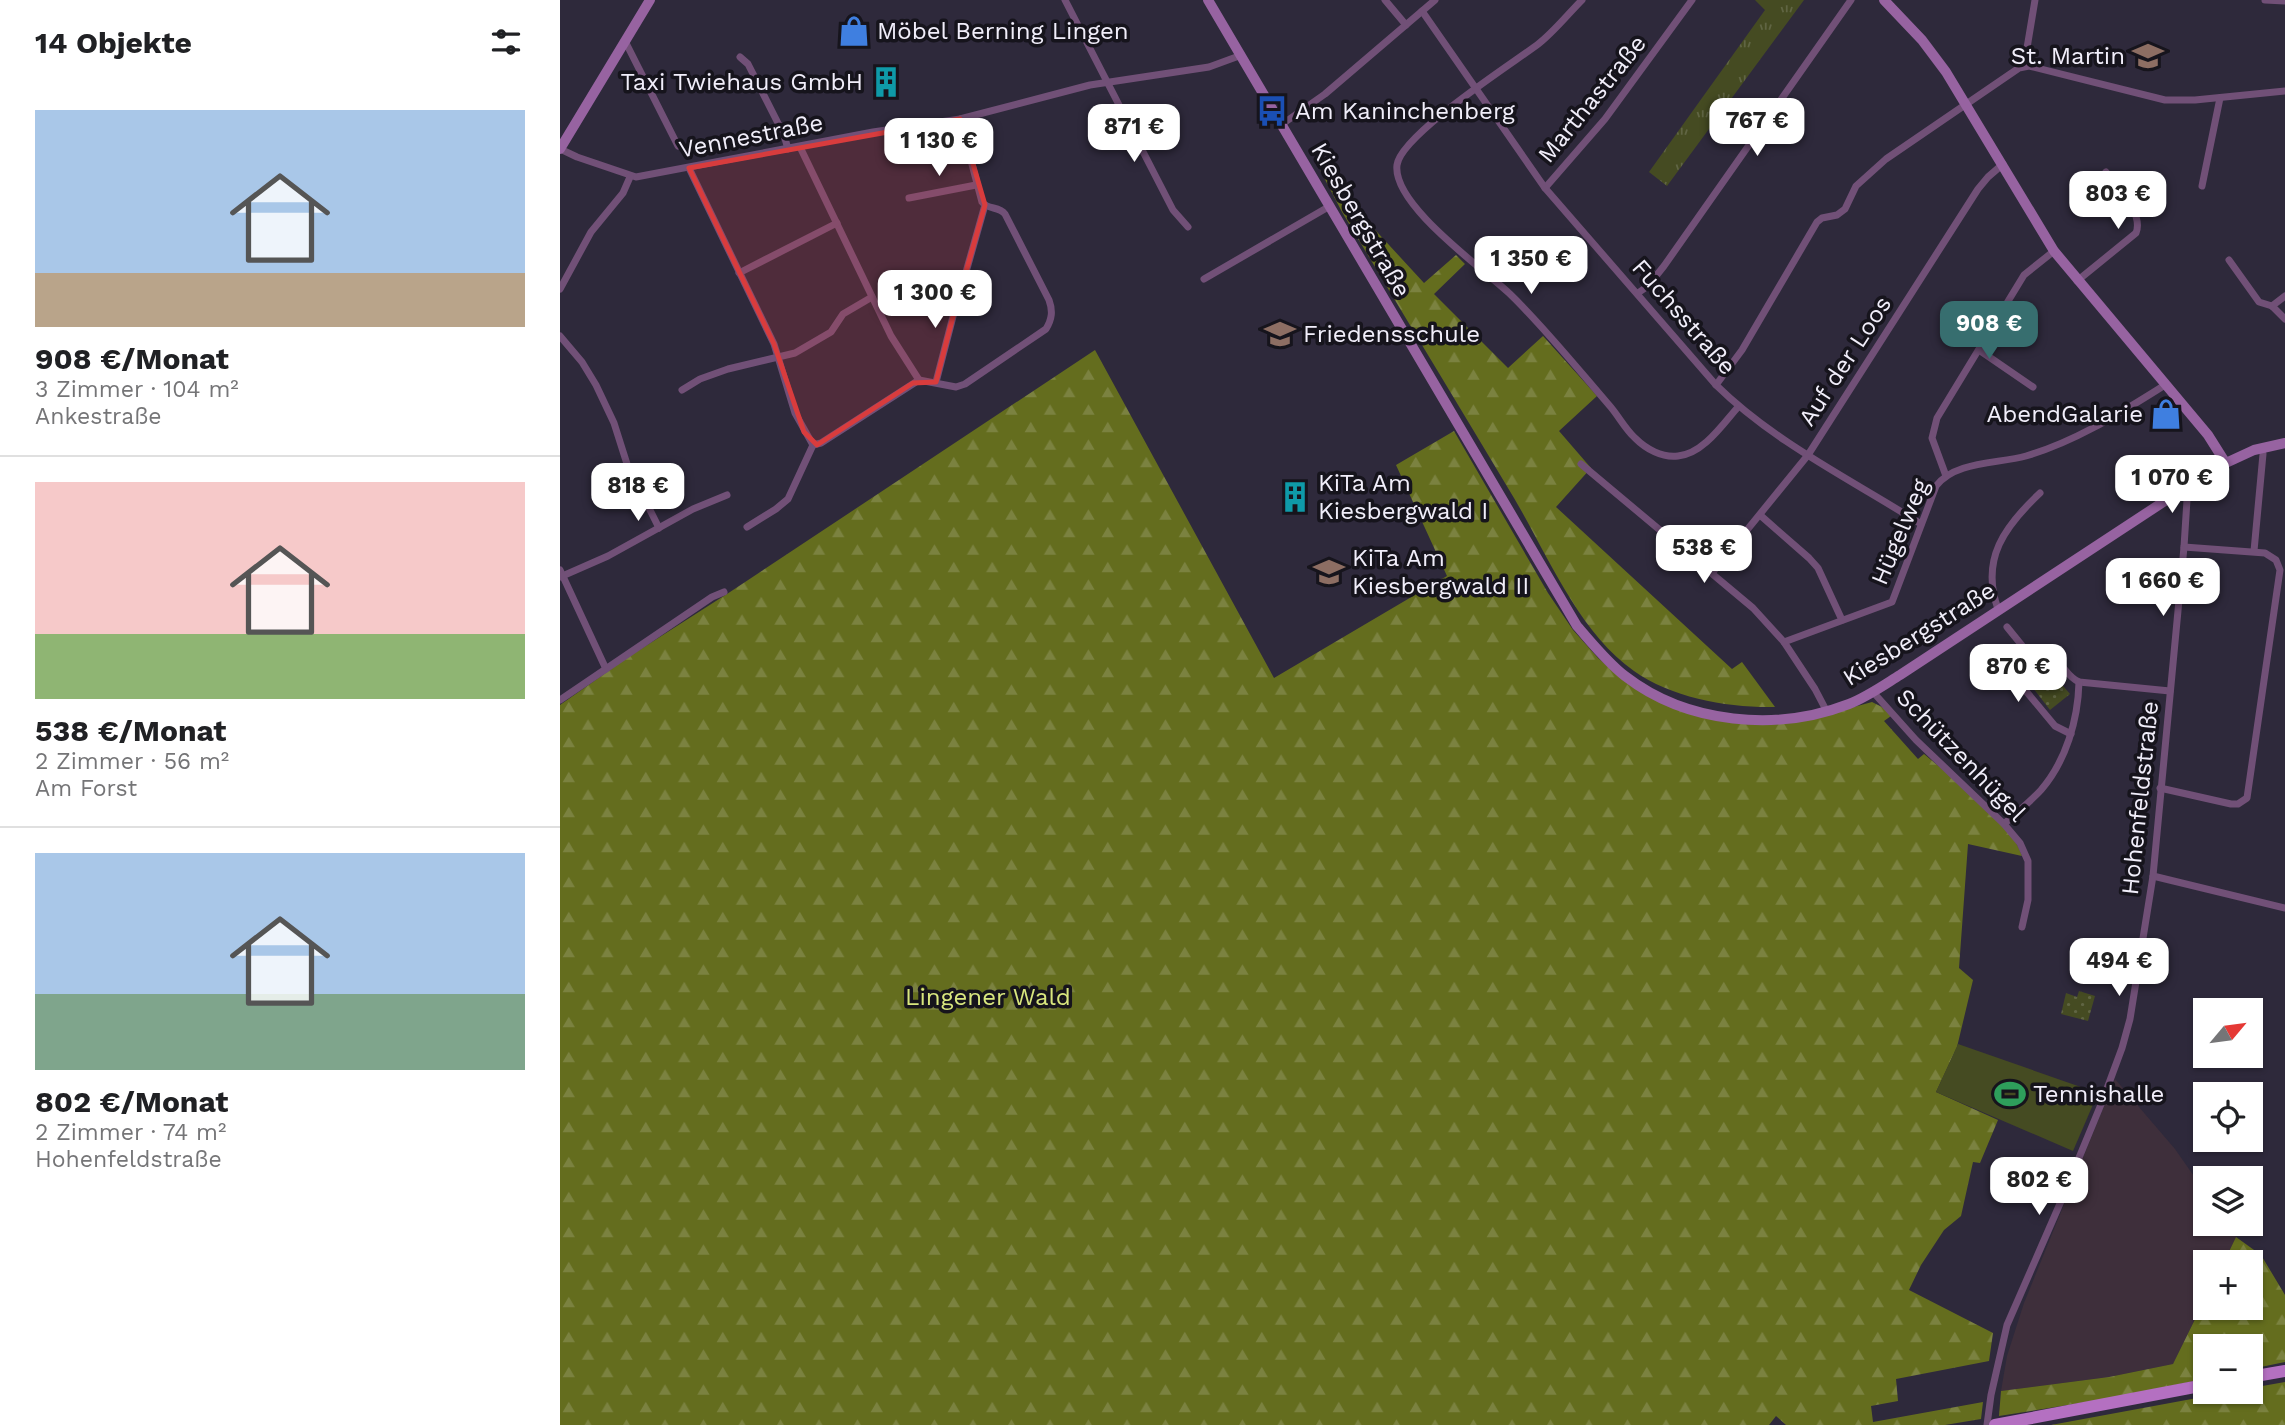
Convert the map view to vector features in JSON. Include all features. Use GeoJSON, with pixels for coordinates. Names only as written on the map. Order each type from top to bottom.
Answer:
{"type":"FeatureCollection","features":[{"type":"Feature","properties":{"kind":"main road"},"geometry":{"type":"LineString","coordinates":[[2263,1375],[2285,1371]]}},
{"type":"Feature","properties":{"kind":"main road"},"geometry":{"type":"LineString","coordinates":[[1992,1421],[2193,1387]]}},
{"type":"Feature","properties":{"kind":"street"},"geometry":{"type":"LineString","coordinates":[[560,289],[591,233],[623,193],[630,177],[560,149],[650,0]]}},
{"type":"Feature","properties":{"kind":"street"},"geometry":{"type":"LineString","coordinates":[[1065,0],[1173,210],[1188,227]]}},
{"type":"Feature","properties":{"kind":"street","name":"Kiesbergstraße"},"geometry":{"type":"LineString","coordinates":[[1208,0],[1577,625],[1625,676],[1684,708],[1750,720],[1785,720],[1849,704],[1873,692],[2188,484],[2225,462],[2254,450],[2285,443]]}},
{"type":"Feature","properties":{"kind":"street"},"geometry":{"type":"LineString","coordinates":[[1385,0],[1406,24]]}},
{"type":"Feature","properties":{"kind":"street"},"geometry":{"type":"LineString","coordinates":[[1281,125],[1325,94],[1435,0]]}},
{"type":"Feature","properties":{"kind":"street"},"geometry":{"type":"LineString","coordinates":[[1582,0],[1539,43],[1475,88],[1413,140],[1401,152],[1397,166],[1400,180],[1422,213],[1467,260],[1517,300],[1635,439],[1654,452],[1679,456],[1691,452],[1704,443],[1738,407]]}},
{"type":"Feature","properties":{"kind":"street","name":"Marthastraße"},"geometry":{"type":"LineString","coordinates":[[1545,188],[1605,119],[1692,0]]}},
{"type":"Feature","properties":{"kind":"street"},"geometry":{"type":"LineString","coordinates":[[1638,293],[1648,286],[1664,266],[1851,0]]}},
{"type":"Feature","properties":{"kind":"street"},"geometry":{"type":"LineString","coordinates":[[1884,0],[1935,56],[2054,251],[2208,435],[2225,462]]}},
{"type":"Feature","properties":{"kind":"street"},"geometry":{"type":"LineString","coordinates":[[2024,66],[2035,0]]}},
{"type":"Feature","properties":{"kind":"street"},"geometry":{"type":"LineString","coordinates":[[2265,0],[2285,1]]}},
{"type":"Feature","properties":{"kind":"street","name":"Fuchsstraße"},"geometry":{"type":"LineString","coordinates":[[1422,11],[1545,188],[1716,385],[1738,407],[1808,455],[1921,524]]}},
{"type":"Feature","properties":{"kind":"street"},"geometry":{"type":"LineString","coordinates":[[625,41],[678,146]]}},
{"type":"Feature","properties":{"kind":"street","name":"Vennestraße"},"geometry":{"type":"LineString","coordinates":[[630,177],[873,132],[960,119],[1106,81],[1209,67],[1239,56]]}},
{"type":"Feature","properties":{"kind":"street"},"geometry":{"type":"LineString","coordinates":[[740,57],[748,64],[784,135],[788,149]]}},
{"type":"Feature","properties":{"kind":"street"},"geometry":{"type":"LineString","coordinates":[[1716,385],[1742,351],[1817,222],[1845,209],[1856,186],[1868,173],[1966,103],[2024,66],[2165,100],[2220,98],[2285,91]]}},
{"type":"Feature","properties":{"kind":"street"},"geometry":{"type":"LineString","coordinates":[[2202,186],[2220,98]]}},
{"type":"Feature","properties":{"kind":"street"},"geometry":{"type":"LineString","coordinates":[[936,382],[956,305],[952,297],[955,286],[964,279],[985,205],[976,185],[960,119]]}},
{"type":"Feature","properties":{"kind":"street"},"geometry":{"type":"LineString","coordinates":[[800,147],[891,336],[919,380]]}},
{"type":"Feature","properties":{"kind":"street","name":"Auf der Loos"},"geometry":{"type":"LineString","coordinates":[[1712,573],[1808,455],[1978,189],[2003,164]]}},
{"type":"Feature","properties":{"kind":"street"},"geometry":{"type":"LineString","coordinates":[[689,168],[774,344],[795,413],[813,446]]}},
{"type":"Feature","properties":{"kind":"street"},"geometry":{"type":"LineString","coordinates":[[2077,281],[2136,233],[2139,227],[2138,218],[2106,172]]}},
{"type":"Feature","properties":{"kind":"street"},"geometry":{"type":"LineString","coordinates":[[909,198],[976,185]]}},
{"type":"Feature","properties":{"kind":"street"},"geometry":{"type":"LineString","coordinates":[[747,527],[789,499],[813,446],[919,380],[956,387],[965,384],[1046,329],[1052,309],[1049,300],[1002,209],[985,205]]}},
{"type":"Feature","properties":{"kind":"street"},"geometry":{"type":"LineString","coordinates":[[1204,279],[1330,206]]}},
{"type":"Feature","properties":{"kind":"street"},"geometry":{"type":"LineString","coordinates":[[739,273],[837,223]]}},
{"type":"Feature","properties":{"kind":"street"},"geometry":{"type":"LineString","coordinates":[[1946,476],[1932,438],[1937,418],[2024,275],[2054,251]]}},
{"type":"Feature","properties":{"kind":"street"},"geometry":{"type":"LineString","coordinates":[[2229,260],[2259,302],[2272,306],[2285,319]]}},
{"type":"Feature","properties":{"kind":"street"},"geometry":{"type":"LineString","coordinates":[[956,305],[964,301],[968,287],[964,279]]}},
{"type":"Feature","properties":{"kind":"street"},"geometry":{"type":"LineString","coordinates":[[2272,306],[2285,296]]}},
{"type":"Feature","properties":{"kind":"street"},"geometry":{"type":"LineString","coordinates":[[681,390],[700,379],[795,353],[831,332],[843,314],[872,297]]}},
{"type":"Feature","properties":{"kind":"street"},"geometry":{"type":"LineString","coordinates":[[560,336],[582,362],[596,385],[614,423],[627,464],[659,528]]}},
{"type":"Feature","properties":{"kind":"street"},"geometry":{"type":"LineString","coordinates":[[1979,350],[2033,387]]}},
{"type":"Feature","properties":{"kind":"street","name":"Hügelweg"},"geometry":{"type":"LineString","coordinates":[[1784,642],[1892,601],[1936,486],[1946,476],[1968,468],[2026,456],[2062,442],[2115,417],[2165,386]]}},
{"type":"Feature","properties":{"kind":"street"},"geometry":{"type":"LineString","coordinates":[[2254,551],[2263,454]]}},
{"type":"Feature","properties":{"kind":"street"},"geometry":{"type":"LineString","coordinates":[[1581,464],[1753,608],[1784,642],[1826,710]]}},
{"type":"Feature","properties":{"kind":"street","name":"Hohenfeldstraße"},"geometry":{"type":"LineString","coordinates":[[1987,1425],[1992,1421],[2007,1325],[2058,1209],[2122,1048],[2130,1019],[2153,876],[2185,547],[2188,484]]}},
{"type":"Feature","properties":{"kind":"street"},"geometry":{"type":"LineString","coordinates":[[1998,609],[1991,583],[1996,552],[2012,521],[2040,493]]}},
{"type":"Feature","properties":{"kind":"street"},"geometry":{"type":"LineString","coordinates":[[606,669],[561,574],[608,556],[727,495]]}},
{"type":"Feature","properties":{"kind":"street"},"geometry":{"type":"LineString","coordinates":[[1760,515],[1818,568],[1842,620]]}},
{"type":"Feature","properties":{"kind":"street"},"geometry":{"type":"LineString","coordinates":[[2160,788],[2231,804],[2238,804],[2247,798],[2280,570],[2272,556],[2254,551],[2185,547]]}},
{"type":"Feature","properties":{"kind":"street"},"geometry":{"type":"LineString","coordinates":[[560,700],[712,597],[724,592]]}},
{"type":"Feature","properties":{"kind":"street"},"geometry":{"type":"LineString","coordinates":[[2007,627],[2037,664]]}},
{"type":"Feature","properties":{"kind":"street"},"geometry":{"type":"LineString","coordinates":[[2071,734],[2055,726],[2020,684],[2020,677],[2037,664],[2051,659],[2056,661],[2079,682],[2170,691]]}},
{"type":"Feature","properties":{"kind":"street"},"geometry":{"type":"LineString","coordinates":[[2004,824],[2049,779],[2071,734],[2079,682]]}},
{"type":"Feature","properties":{"kind":"street","name":"Schützenhügel"},"geometry":{"type":"LineString","coordinates":[[1873,692],[1916,740],[2004,824],[2020,843],[2028,861],[2028,900],[2022,927]]}},
{"type":"Feature","properties":{"kind":"street"},"geometry":{"type":"LineString","coordinates":[[2153,876],[2285,908]]}},
{"type":"Feature","properties":{"kind":"highlighted area"},"geometry":{"type":"Polygon","coordinates":[[[960,119],[985,205],[964,279],[952,297],[956,305],[936,382],[913,383],[817,445],[804,432],[774,344],[689,168],[960,119]]]}},
{"type":"Feature","properties":{"kind":"shaded area"},"geometry":{"type":"Polygon","coordinates":[[[2115,1079],[2175,1149],[2193,1175],[2193,1236],[2236,1237],[2230,1250],[2193,1250],[2195,1320],[2173,1364],[2109,1377],[2001,1391],[2007,1356],[2024,1303],[2115,1079]]]}},
{"type":"Feature","properties":{"kind":"green space"},"geometry":{"type":"Polygon","coordinates":[[[1755,0],[1804,0],[1667,186],[1649,172],[1765,10],[1755,0]]]}},
{"type":"Feature","properties":{"kind":"green space"},"geometry":{"type":"Polygon","coordinates":[[[1320,170],[1424,283],[1456,255],[1465,264],[1434,294],[1508,368],[1543,336],[1597,396],[1559,431],[1591,468],[1556,507],[1732,669],[1742,662],[1775,707],[1739,706],[1683,695],[1634,671],[1614,655],[1597,636],[1566,591],[1514,498],[1342,212],[1320,170]]]}},
{"type":"Feature","properties":{"kind":"green space","name":"Lingener Wald"},"geometry":{"type":"Polygon","coordinates":[[[1095,350],[1274,678],[1447,576],[1396,465],[1454,431],[1548,593],[1573,630],[1598,658],[1623,680],[1709,714],[1807,720],[1872,702],[1884,708],[1891,716],[1884,721],[1918,759],[1924,754],[1980,801],[2006,829],[2022,856],[1968,844],[1959,968],[1973,980],[1957,1047],[1936,1092],[1998,1120],[1980,1163],[1973,1162],[1961,1216],[1944,1230],[1921,1265],[1909,1290],[1993,1333],[1989,1361],[1896,1379],[1898,1401],[1871,1406],[1873,1422],[1983,1402],[1981,1419],[1945,1425],[1786,1425],[1776,1416],[1769,1425],[560,1425],[560,705],[627,658],[1095,350]]]}},
{"type":"Feature","properties":{"kind":"green space"},"geometry":{"type":"Polygon","coordinates":[[[2052,673],[2070,694],[2050,710],[2033,688],[2052,673]]]}},
{"type":"Feature","properties":{"kind":"green space"},"geometry":{"type":"Polygon","coordinates":[[[2079,991],[2095,996],[2088,1021],[2061,1014],[2066,993],[2077,997],[2079,991]]]}},
{"type":"Feature","properties":{"kind":"green space"},"geometry":{"type":"Polygon","coordinates":[[[1958,1044],[2098,1093],[2073,1151],[1936,1092],[1958,1044]]]}},
{"type":"Feature","properties":{"kind":"green space"},"geometry":{"type":"Polygon","coordinates":[[[2236,1237],[2254,1250],[2230,1250],[2236,1237]]]}},
{"type":"Feature","properties":{"kind":"green space"},"geometry":{"type":"Polygon","coordinates":[[[2263,1258],[2285,1295],[2285,1362],[2263,1367],[2263,1334],[2193,1334],[2193,1381],[1999,1416],[2001,1391],[2109,1377],[2173,1364],[2195,1320],[2263,1320],[2263,1258]]]}},
{"type":"Feature","properties":{"kind":"green space"},"geometry":{"type":"Polygon","coordinates":[[[2285,1382],[2285,1425],[2051,1425],[2193,1399],[2193,1404],[2263,1404],[2263,1386],[2285,1382]]]}},
{"type":"Feature","properties":{"kind":"place","name":"Möbel Berning Lingen"},"geometry":{"type":"Point","coordinates":[854,31]}},
{"type":"Feature","properties":{"kind":"place","name":"St. Martin"},"geometry":{"type":"Point","coordinates":[2148,56]}},
{"type":"Feature","properties":{"kind":"place","name":"Taxi Twiehaus GmbH"},"geometry":{"type":"Point","coordinates":[886,82]}},
{"type":"Feature","properties":{"kind":"place","name":"Am Kaninchenberg"},"geometry":{"type":"Point","coordinates":[1272,111]}},
{"type":"Feature","properties":{"kind":"place","name":"Friedensschule"},"geometry":{"type":"Point","coordinates":[1280,334]}},
{"type":"Feature","properties":{"kind":"place","name":"AbendGalarie"},"geometry":{"type":"Point","coordinates":[2166,414]}},
{"type":"Feature","properties":{"kind":"place","name":"KiTa Am Kiesbergwald I"},"geometry":{"type":"Point","coordinates":[1295,497]}},
{"type":"Feature","properties":{"kind":"place","name":"KiTa Am Kiesbergwald II"},"geometry":{"type":"Point","coordinates":[1329,572]}},
{"type":"Feature","properties":{"kind":"place","name":"Tennishalle"},"geometry":{"type":"Point","coordinates":[2010,1094]}}]}
